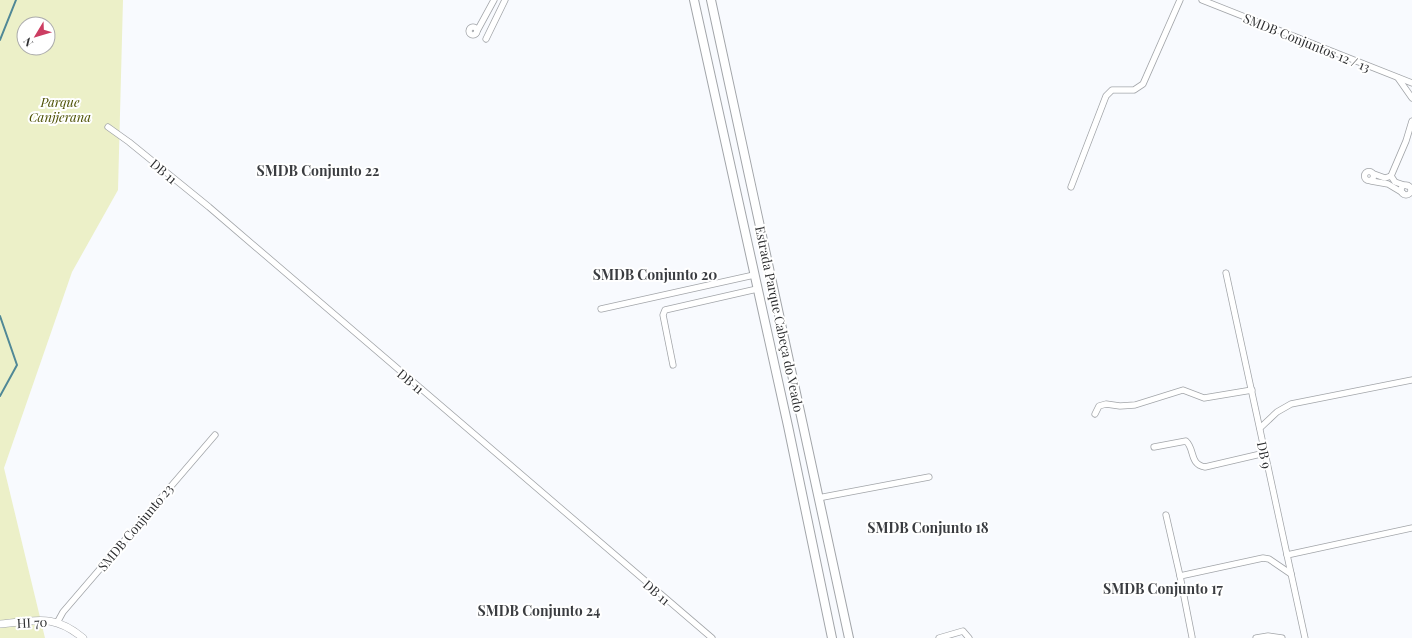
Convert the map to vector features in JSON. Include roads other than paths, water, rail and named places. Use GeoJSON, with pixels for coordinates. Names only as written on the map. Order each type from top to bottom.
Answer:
{"type":"FeatureCollection","features":[{"type":"Feature","properties":{"kind":"main road","name":"Estrada Parque Cabeça do Veado"},"geometry":{"type":"LineString","coordinates":[[694,0],[832,638]]}},
{"type":"Feature","properties":{"kind":"main road","name":"Estrada Parque Cabeça do Veado"},"geometry":{"type":"LineString","coordinates":[[711,0],[849,638]]}},
{"type":"Feature","properties":{"kind":"street"},"geometry":{"type":"LineString","coordinates":[[482,23],[470,28],[470,34],[473,35],[476,33],[482,23],[494,0]]}},
{"type":"Feature","properties":{"kind":"street"},"geometry":{"type":"LineString","coordinates":[[486,39],[505,0]]}},
{"type":"Feature","properties":{"kind":"street"},"geometry":{"type":"LineString","coordinates":[[1071,187],[1106,96],[1112,90],[1134,90],[1143,84],[1180,0]]}},
{"type":"Feature","properties":{"kind":"street","name":"SMDB Conjuntos 12 / 13"},"geometry":{"type":"LineString","coordinates":[[1202,0],[1412,83]]}},
{"type":"Feature","properties":{"kind":"street"},"geometry":{"type":"LineString","coordinates":[[1398,78],[1412,98]]}},
{"type":"Feature","properties":{"kind":"street"},"geometry":{"type":"LineString","coordinates":[[1391,176],[1395,182],[1408,186],[1402,187],[1403,193],[1388,184],[1366,179],[1365,175],[1370,171],[1385,178],[1391,176],[1406,141],[1412,121]]}},
{"type":"Feature","properties":{"kind":"street","name":"DB 11"},"geometry":{"type":"LineString","coordinates":[[108,127],[129,142],[209,207],[712,638]]}},
{"type":"Feature","properties":{"kind":"street"},"geometry":{"type":"LineString","coordinates":[[1371,181],[1374,174]]}},
{"type":"Feature","properties":{"kind":"street","name":"DB 9"},"geometry":{"type":"LineString","coordinates":[[1226,273],[1306,638]]}},
{"type":"Feature","properties":{"kind":"street"},"geometry":{"type":"LineString","coordinates":[[601,309],[754,275]]}},
{"type":"Feature","properties":{"kind":"street"},"geometry":{"type":"LineString","coordinates":[[673,366],[663,315],[665,310],[757,289]]}},
{"type":"Feature","properties":{"kind":"street"},"geometry":{"type":"LineString","coordinates":[[1260,428],[1278,412],[1291,404],[1412,380]]}},
{"type":"Feature","properties":{"kind":"street"},"geometry":{"type":"LineString","coordinates":[[1095,414],[1099,406],[1106,404],[1130,405],[1183,390],[1204,398],[1252,390]]}},
{"type":"Feature","properties":{"kind":"street","name":"SMDB Conjunto 23"},"geometry":{"type":"LineString","coordinates":[[58,621],[63,612],[214,435]]}},
{"type":"Feature","properties":{"kind":"street"},"geometry":{"type":"LineString","coordinates":[[1154,447],[1186,441],[1190,444],[1195,462],[1200,466],[1205,467],[1265,453]]}},
{"type":"Feature","properties":{"kind":"street"},"geometry":{"type":"LineString","coordinates":[[818,498],[929,477]]}},
{"type":"Feature","properties":{"kind":"street"},"geometry":{"type":"LineString","coordinates":[[1166,515],[1192,637]]}},
{"type":"Feature","properties":{"kind":"street"},"geometry":{"type":"LineString","coordinates":[[1287,555],[1412,528]]}},
{"type":"Feature","properties":{"kind":"street"},"geometry":{"type":"LineString","coordinates":[[1180,576],[1263,558],[1269,559],[1291,574]]}},
{"type":"Feature","properties":{"kind":"street","name":"HI 70"},"geometry":{"type":"LineString","coordinates":[[0,624],[45,620],[58,621],[68,626],[83,638]]}},
{"type":"Feature","properties":{"kind":"street"},"geometry":{"type":"LineString","coordinates":[[939,638],[959,631],[965,632],[969,638]]}},
{"type":"Feature","properties":{"kind":"street"},"geometry":{"type":"LineString","coordinates":[[1256,638],[1268,636],[1282,638]]}},
{"type":"Feature","properties":{"kind":"waterway"},"geometry":{"type":"LineString","coordinates":[[0,40],[16,0]]}},
{"type":"Feature","properties":{"kind":"waterway"},"geometry":{"type":"LineString","coordinates":[[0,316],[17,365],[0,396]]}},
{"type":"Feature","properties":{"kind":"district","name":"SMDB Conjunto 22"},"geometry":{"type":"Point","coordinates":[318,170]}},
{"type":"Feature","properties":{"kind":"district","name":"SMDB Conjunto 20"},"geometry":{"type":"Point","coordinates":[655,274]}},
{"type":"Feature","properties":{"kind":"district","name":"SMDB Conjunto 18"},"geometry":{"type":"Point","coordinates":[928,527]}},
{"type":"Feature","properties":{"kind":"district","name":"SMDB Conjunto 17"},"geometry":{"type":"Point","coordinates":[1163,588]}},
{"type":"Feature","properties":{"kind":"district","name":"SMDB Conjunto 24"},"geometry":{"type":"Point","coordinates":[539,610]}},
{"type":"Feature","properties":{"kind":"park label","name":"Parque Canjjerana"},"geometry":{"type":"Point","coordinates":[60,108]}}]}
